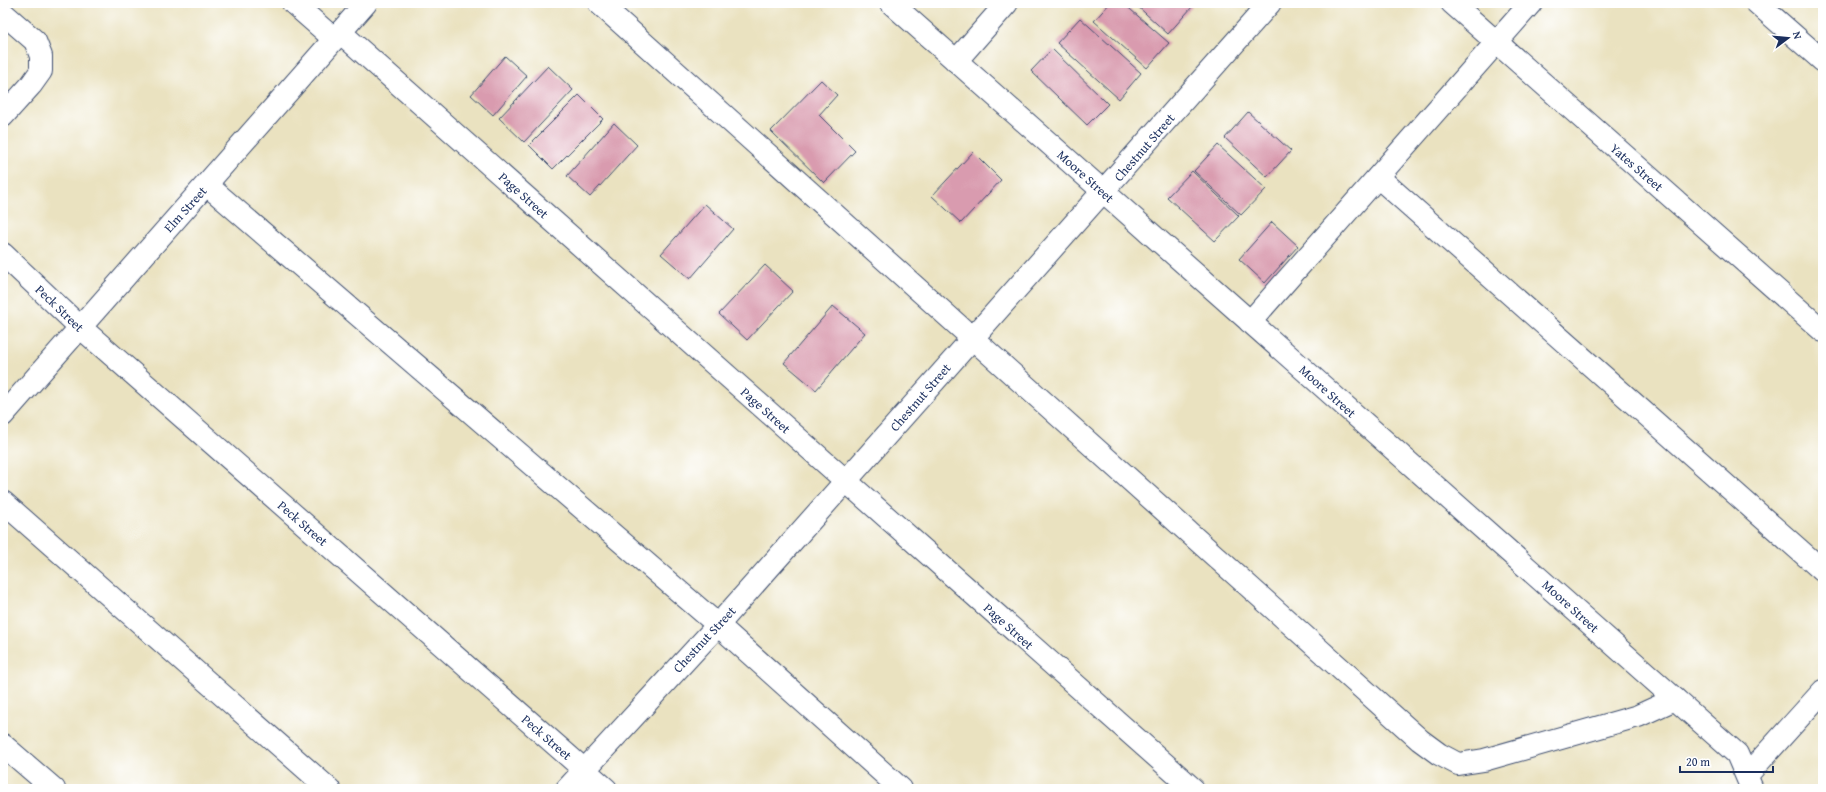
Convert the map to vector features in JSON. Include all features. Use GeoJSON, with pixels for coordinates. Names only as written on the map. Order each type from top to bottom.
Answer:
{"type":"FeatureCollection","features":[{"type":"Feature","properties":{"kind":"street","name":"Page Street"},"geometry":{"type":"LineString","coordinates":[[293,3],[337,35],[846,481],[1193,789]]}},
{"type":"Feature","properties":{"kind":"street","name":"Elm Street"},"geometry":{"type":"LineString","coordinates":[[3,415],[366,3]]}},
{"type":"Feature","properties":{"kind":"street"},"geometry":{"type":"LineString","coordinates":[[599,3],[973,337],[1420,740],[1439,754],[1458,764],[1484,760],[1638,716],[1676,699]]}},
{"type":"Feature","properties":{"kind":"street","name":"Moore Street"},"geometry":{"type":"LineString","coordinates":[[891,3],[1737,754],[1750,782]]}},
{"type":"Feature","properties":{"kind":"street"},"geometry":{"type":"LineString","coordinates":[[956,61],[1007,3]]}},
{"type":"Feature","properties":{"kind":"street","name":"Chestnut Street"},"geometry":{"type":"LineString","coordinates":[[567,789],[718,625],[973,337],[1104,192],[1270,3]]}},
{"type":"Feature","properties":{"kind":"street","name":"Yates Street"},"geometry":{"type":"LineString","coordinates":[[1452,3],[1823,331]]}},
{"type":"Feature","properties":{"kind":"street"},"geometry":{"type":"LineString","coordinates":[[1250,322],[1531,3]]}},
{"type":"Feature","properties":{"kind":"street"},"geometry":{"type":"LineString","coordinates":[[1757,3],[1823,62]]}},
{"type":"Feature","properties":{"kind":"street"},"geometry":{"type":"LineString","coordinates":[[3,13],[36,41],[41,56],[41,71],[31,85],[3,116]]}},
{"type":"Feature","properties":{"kind":"street"},"geometry":{"type":"LineString","coordinates":[[1378,177],[1823,571]]}},
{"type":"Feature","properties":{"kind":"street"},"geometry":{"type":"LineString","coordinates":[[207,185],[718,625],[901,789]]}},
{"type":"Feature","properties":{"kind":"street","name":"Peck Street"},"geometry":{"type":"LineString","coordinates":[[3,254],[80,327],[606,789]]}},
{"type":"Feature","properties":{"kind":"street"},"geometry":{"type":"LineString","coordinates":[[3,502],[329,789]]}},
{"type":"Feature","properties":{"kind":"street"},"geometry":{"type":"LineString","coordinates":[[1750,782],[1823,691]]}},
{"type":"Feature","properties":{"kind":"street"},"geometry":{"type":"LineString","coordinates":[[3,745],[54,789]]}},
{"type":"Feature","properties":{"kind":"building"},"geometry":{"type":"Polygon","coordinates":[[[1110,3],[1123,3],[1169,43],[1147,68],[1094,21],[1110,3]]]}},
{"type":"Feature","properties":{"kind":"building"},"geometry":{"type":"Polygon","coordinates":[[[1134,3],[1188,3],[1192,7],[1168,34],[1134,3]]]}},
{"type":"Feature","properties":{"kind":"building"},"geometry":{"type":"Polygon","coordinates":[[[1080,18],[1141,73],[1119,99],[1057,43],[1080,18]]]}},
{"type":"Feature","properties":{"kind":"building"},"geometry":{"type":"Polygon","coordinates":[[[1052,49],[1108,104],[1087,125],[1031,71],[1052,49]]]}},
{"type":"Feature","properties":{"kind":"building"},"geometry":{"type":"Polygon","coordinates":[[[505,56],[527,76],[493,115],[471,95],[505,56]]]}},
{"type":"Feature","properties":{"kind":"building"},"geometry":{"type":"Polygon","coordinates":[[[548,66],[573,90],[524,142],[499,118],[548,66]]]}},
{"type":"Feature","properties":{"kind":"building"},"geometry":{"type":"Polygon","coordinates":[[[821,80],[837,95],[819,115],[855,151],[824,183],[771,131],[821,80]]]}},
{"type":"Feature","properties":{"kind":"building"},"geometry":{"type":"Polygon","coordinates":[[[579,95],[603,119],[553,169],[529,145],[579,95]]]}},
{"type":"Feature","properties":{"kind":"building"},"geometry":{"type":"Polygon","coordinates":[[[1248,112],[1291,151],[1267,177],[1225,138],[1248,112]]]}},
{"type":"Feature","properties":{"kind":"building"},"geometry":{"type":"Polygon","coordinates":[[[614,123],[637,145],[590,197],[567,176],[614,123]]]}},
{"type":"Feature","properties":{"kind":"building"},"geometry":{"type":"Polygon","coordinates":[[[1218,145],[1266,189],[1241,215],[1194,171],[1218,145]]]}},
{"type":"Feature","properties":{"kind":"building"},"geometry":{"type":"Polygon","coordinates":[[[973,152],[1001,180],[961,223],[932,196],[973,152]]]}},
{"type":"Feature","properties":{"kind":"building"},"geometry":{"type":"Polygon","coordinates":[[[1192,171],[1239,216],[1215,241],[1167,197],[1192,171]]]}},
{"type":"Feature","properties":{"kind":"building"},"geometry":{"type":"Polygon","coordinates":[[[705,204],[733,229],[690,279],[661,254],[705,204]]]}},
{"type":"Feature","properties":{"kind":"building"},"geometry":{"type":"Polygon","coordinates":[[[1272,222],[1298,246],[1265,283],[1239,259],[1272,222]]]}},
{"type":"Feature","properties":{"kind":"building"},"geometry":{"type":"Polygon","coordinates":[[[765,265],[793,291],[747,340],[719,314],[765,265]]]}},
{"type":"Feature","properties":{"kind":"building"},"geometry":{"type":"Polygon","coordinates":[[[833,306],[865,333],[816,390],[784,363],[833,306]]]}}]}
